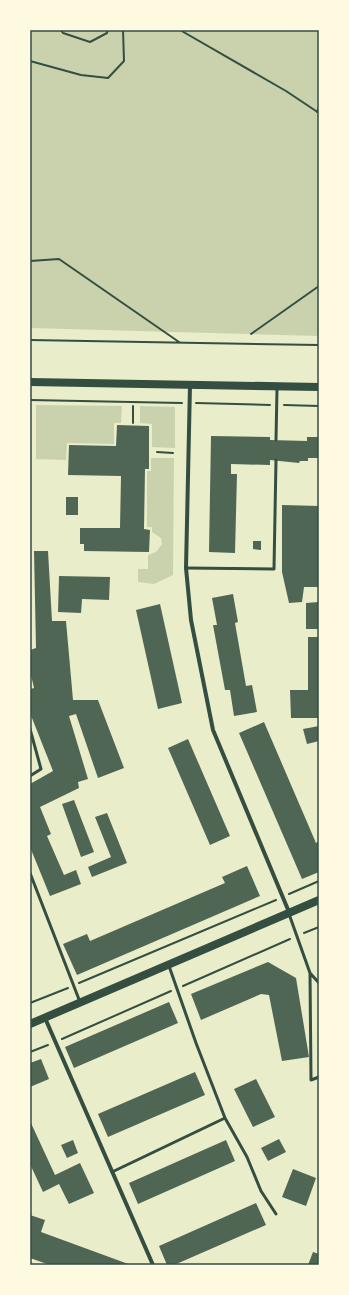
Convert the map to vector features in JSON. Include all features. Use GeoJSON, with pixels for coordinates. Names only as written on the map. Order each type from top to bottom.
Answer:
{"type":"FeatureCollection","features":[{"type":"Feature","properties":{"kind":"main road"},"geometry":{"type":"LineString","coordinates":[[30,382],[319,387]]}},
{"type":"Feature","properties":{"kind":"main road"},"geometry":{"type":"LineString","coordinates":[[30,1024],[319,900]]}},
{"type":"Feature","properties":{"kind":"street"},"geometry":{"type":"LineString","coordinates":[[190,385],[186,568],[191,620],[213,730],[289,912]]}},
{"type":"Feature","properties":{"kind":"street"},"geometry":{"type":"LineString","coordinates":[[45,1017],[153,1265]]}},
{"type":"Feature","properties":{"kind":"lane"},"geometry":{"type":"LineString","coordinates":[[276,440],[277,386]]}},
{"type":"Feature","properties":{"kind":"lane"},"geometry":{"type":"LineString","coordinates":[[186,568],[274,569],[276,460]]}},
{"type":"Feature","properties":{"kind":"lane"},"geometry":{"type":"LineString","coordinates":[[30,729],[41,769],[30,776]]}},
{"type":"Feature","properties":{"kind":"lane"},"geometry":{"type":"LineString","coordinates":[[30,873],[80,1002]]}},
{"type":"Feature","properties":{"kind":"lane"},"geometry":{"type":"LineString","coordinates":[[289,912],[310,973],[311,1080],[319,1076]]}},
{"type":"Feature","properties":{"kind":"lane"},"geometry":{"type":"LineString","coordinates":[[169,964],[196,1044],[225,1118],[247,1157],[261,1191],[276,1214]]}},
{"type":"Feature","properties":{"kind":"lane"},"geometry":{"type":"LineString","coordinates":[[310,973],[319,983]]}},
{"type":"Feature","properties":{"kind":"lane"},"geometry":{"type":"LineString","coordinates":[[112,1172],[225,1118]]}},
{"type":"Feature","properties":{"kind":"path"},"geometry":{"type":"LineString","coordinates":[[61,30],[63,33],[90,42],[107,33],[108,30]]}},
{"type":"Feature","properties":{"kind":"path"},"geometry":{"type":"LineString","coordinates":[[30,60],[81,75],[108,78],[124,61],[123,30]]}},
{"type":"Feature","properties":{"kind":"path"},"geometry":{"type":"LineString","coordinates":[[180,30],[286,91],[318,113],[319,107]]}},
{"type":"Feature","properties":{"kind":"path"},"geometry":{"type":"LineString","coordinates":[[30,261],[58,259],[179,342]]}},
{"type":"Feature","properties":{"kind":"path"},"geometry":{"type":"LineString","coordinates":[[251,334],[319,286]]}},
{"type":"Feature","properties":{"kind":"path"},"geometry":{"type":"LineString","coordinates":[[30,340],[319,345]]}},
{"type":"Feature","properties":{"kind":"path"},"geometry":{"type":"LineString","coordinates":[[30,400],[319,406]]}},
{"type":"Feature","properties":{"kind":"path"},"geometry":{"type":"LineString","coordinates":[[133,406],[133,423]]}},
{"type":"Feature","properties":{"kind":"path"},"geometry":{"type":"LineString","coordinates":[[157,452],[173,453]]}},
{"type":"Feature","properties":{"kind":"path"},"geometry":{"type":"LineString","coordinates":[[30,1004],[319,881]]}},
{"type":"Feature","properties":{"kind":"path"},"geometry":{"type":"LineString","coordinates":[[30,1052],[319,926]]}},
{"type":"Feature","properties":{"kind":"green space"},"geometry":{"type":"Polygon","coordinates":[[[30,30],[319,30],[319,336],[30,328],[30,30]]]}},
{"type":"Feature","properties":{"kind":"green space"},"geometry":{"type":"Polygon","coordinates":[[[36,405],[122,406],[121,423],[114,423],[114,444],[67,443],[66,460],[36,459],[36,405]]]}},
{"type":"Feature","properties":{"kind":"green space"},"geometry":{"type":"Polygon","coordinates":[[[140,406],[175,407],[175,448],[152,447],[152,424],[140,423],[140,406]]]}},
{"type":"Feature","properties":{"kind":"green space"},"geometry":{"type":"Polygon","coordinates":[[[151,458],[174,458],[173,575],[154,584],[138,582],[138,569],[148,569],[148,555],[156,552],[162,544],[161,538],[152,532],[152,527],[147,527],[147,471],[151,471],[151,458]]]}},
{"type":"Feature","properties":{"kind":"building"},"geometry":{"type":"Polygon","coordinates":[[[117,425],[149,426],[149,469],[145,469],[144,529],[150,530],[149,552],[84,551],[84,544],[80,544],[80,528],[120,528],[121,476],[68,475],[69,445],[116,446],[117,425]]]}},
{"type":"Feature","properties":{"kind":"building"},"geometry":{"type":"Polygon","coordinates":[[[211,436],[270,437],[270,440],[307,441],[307,437],[319,437],[319,458],[308,458],[308,461],[300,461],[299,463],[270,460],[270,465],[231,464],[231,474],[237,474],[235,553],[209,552],[211,436]]]}},
{"type":"Feature","properties":{"kind":"building"},"geometry":{"type":"Polygon","coordinates":[[[66,497],[78,497],[78,515],[66,515],[66,497]]]}},
{"type":"Feature","properties":{"kind":"building"},"geometry":{"type":"Polygon","coordinates":[[[282,505],[319,506],[319,587],[304,587],[302,602],[289,603],[282,572],[282,505]]]}},
{"type":"Feature","properties":{"kind":"building"},"geometry":{"type":"Polygon","coordinates":[[[253,541],[261,541],[261,550],[253,549],[253,541]]]}},
{"type":"Feature","properties":{"kind":"building"},"geometry":{"type":"Polygon","coordinates":[[[34,551],[48,551],[52,621],[66,621],[73,700],[98,700],[124,768],[98,778],[76,714],[69,716],[88,779],[78,782],[79,788],[40,807],[51,834],[47,836],[64,875],[76,870],[81,884],[50,896],[30,847],[30,784],[53,771],[30,713],[30,689],[34,688],[30,671],[30,650],[36,648],[34,551]]]}},
{"type":"Feature","properties":{"kind":"building"},"geometry":{"type":"Polygon","coordinates":[[[59,576],[110,577],[109,600],[82,599],[81,613],[58,612],[59,576]]]}},
{"type":"Feature","properties":{"kind":"building"},"geometry":{"type":"Polygon","coordinates":[[[233,594],[238,622],[235,623],[246,686],[252,685],[257,712],[234,716],[230,690],[225,690],[213,625],[217,625],[212,598],[233,594]]]}},
{"type":"Feature","properties":{"kind":"building"},"geometry":{"type":"Polygon","coordinates":[[[319,602],[319,629],[306,629],[306,603],[319,602]]]}},
{"type":"Feature","properties":{"kind":"building"},"geometry":{"type":"Polygon","coordinates":[[[160,604],[182,703],[158,709],[136,610],[160,604]]]}},
{"type":"Feature","properties":{"kind":"building"},"geometry":{"type":"Polygon","coordinates":[[[308,637],[319,637],[319,718],[291,718],[290,690],[308,690],[308,637]]]}},
{"type":"Feature","properties":{"kind":"building"},"geometry":{"type":"Polygon","coordinates":[[[264,722],[316,843],[319,841],[319,872],[302,879],[239,733],[264,722]]]}},
{"type":"Feature","properties":{"kind":"building"},"geometry":{"type":"Polygon","coordinates":[[[319,726],[319,741],[307,744],[303,729],[319,726]]]}},
{"type":"Feature","properties":{"kind":"building"},"geometry":{"type":"Polygon","coordinates":[[[188,739],[230,836],[210,845],[168,748],[188,739]]]}},
{"type":"Feature","properties":{"kind":"building"},"geometry":{"type":"Polygon","coordinates":[[[74,800],[94,852],[81,857],[62,804],[74,800]]]}},
{"type":"Feature","properties":{"kind":"building"},"geometry":{"type":"Polygon","coordinates":[[[107,813],[127,863],[92,877],[88,867],[111,857],[95,817],[107,813]]]}},
{"type":"Feature","properties":{"kind":"building"},"geometry":{"type":"Polygon","coordinates":[[[247,866],[260,896],[77,975],[63,944],[87,934],[90,941],[225,883],[222,877],[247,866]]]}},
{"type":"Feature","properties":{"kind":"building"},"geometry":{"type":"Polygon","coordinates":[[[268,962],[296,978],[309,1057],[282,1061],[269,995],[261,994],[201,1020],[191,994],[268,962]]]}},
{"type":"Feature","properties":{"kind":"building"},"geometry":{"type":"Polygon","coordinates":[[[169,1002],[178,1023],[74,1068],[65,1047],[169,1002]]]}},
{"type":"Feature","properties":{"kind":"building"},"geometry":{"type":"Polygon","coordinates":[[[41,1059],[49,1079],[30,1087],[30,1063],[41,1059]]]}},
{"type":"Feature","properties":{"kind":"building"},"geometry":{"type":"Polygon","coordinates":[[[195,1072],[205,1095],[108,1137],[98,1114],[195,1072]]]}},
{"type":"Feature","properties":{"kind":"building"},"geometry":{"type":"Polygon","coordinates":[[[256,1079],[275,1117],[253,1127],[234,1089],[256,1079]]]}},
{"type":"Feature","properties":{"kind":"building"},"geometry":{"type":"Polygon","coordinates":[[[30,1121],[55,1175],[80,1163],[94,1193],[69,1204],[59,1184],[43,1192],[30,1164],[30,1121]]]}},
{"type":"Feature","properties":{"kind":"building"},"geometry":{"type":"Polygon","coordinates":[[[279,1139],[286,1152],[268,1161],[261,1148],[279,1139]]]}},
{"type":"Feature","properties":{"kind":"building"},"geometry":{"type":"Polygon","coordinates":[[[73,1140],[78,1153],[67,1158],[61,1145],[73,1140]]]}},
{"type":"Feature","properties":{"kind":"building"},"geometry":{"type":"Polygon","coordinates":[[[226,1140],[235,1161],[138,1204],[129,1183],[226,1140]]]}},
{"type":"Feature","properties":{"kind":"building"},"geometry":{"type":"Polygon","coordinates":[[[293,1169],[316,1178],[306,1206],[282,1197],[293,1169]]]}},
{"type":"Feature","properties":{"kind":"building"},"geometry":{"type":"Polygon","coordinates":[[[256,1203],[266,1225],[174,1265],[167,1265],[159,1246],[256,1203]]]}},
{"type":"Feature","properties":{"kind":"building"},"geometry":{"type":"Polygon","coordinates":[[[30,1215],[45,1220],[41,1232],[131,1265],[50,1265],[30,1258],[30,1215]]]}},
{"type":"Feature","properties":{"kind":"building"},"geometry":{"type":"Polygon","coordinates":[[[313,1252],[319,1254],[319,1265],[308,1265],[313,1252]]]}}]}
